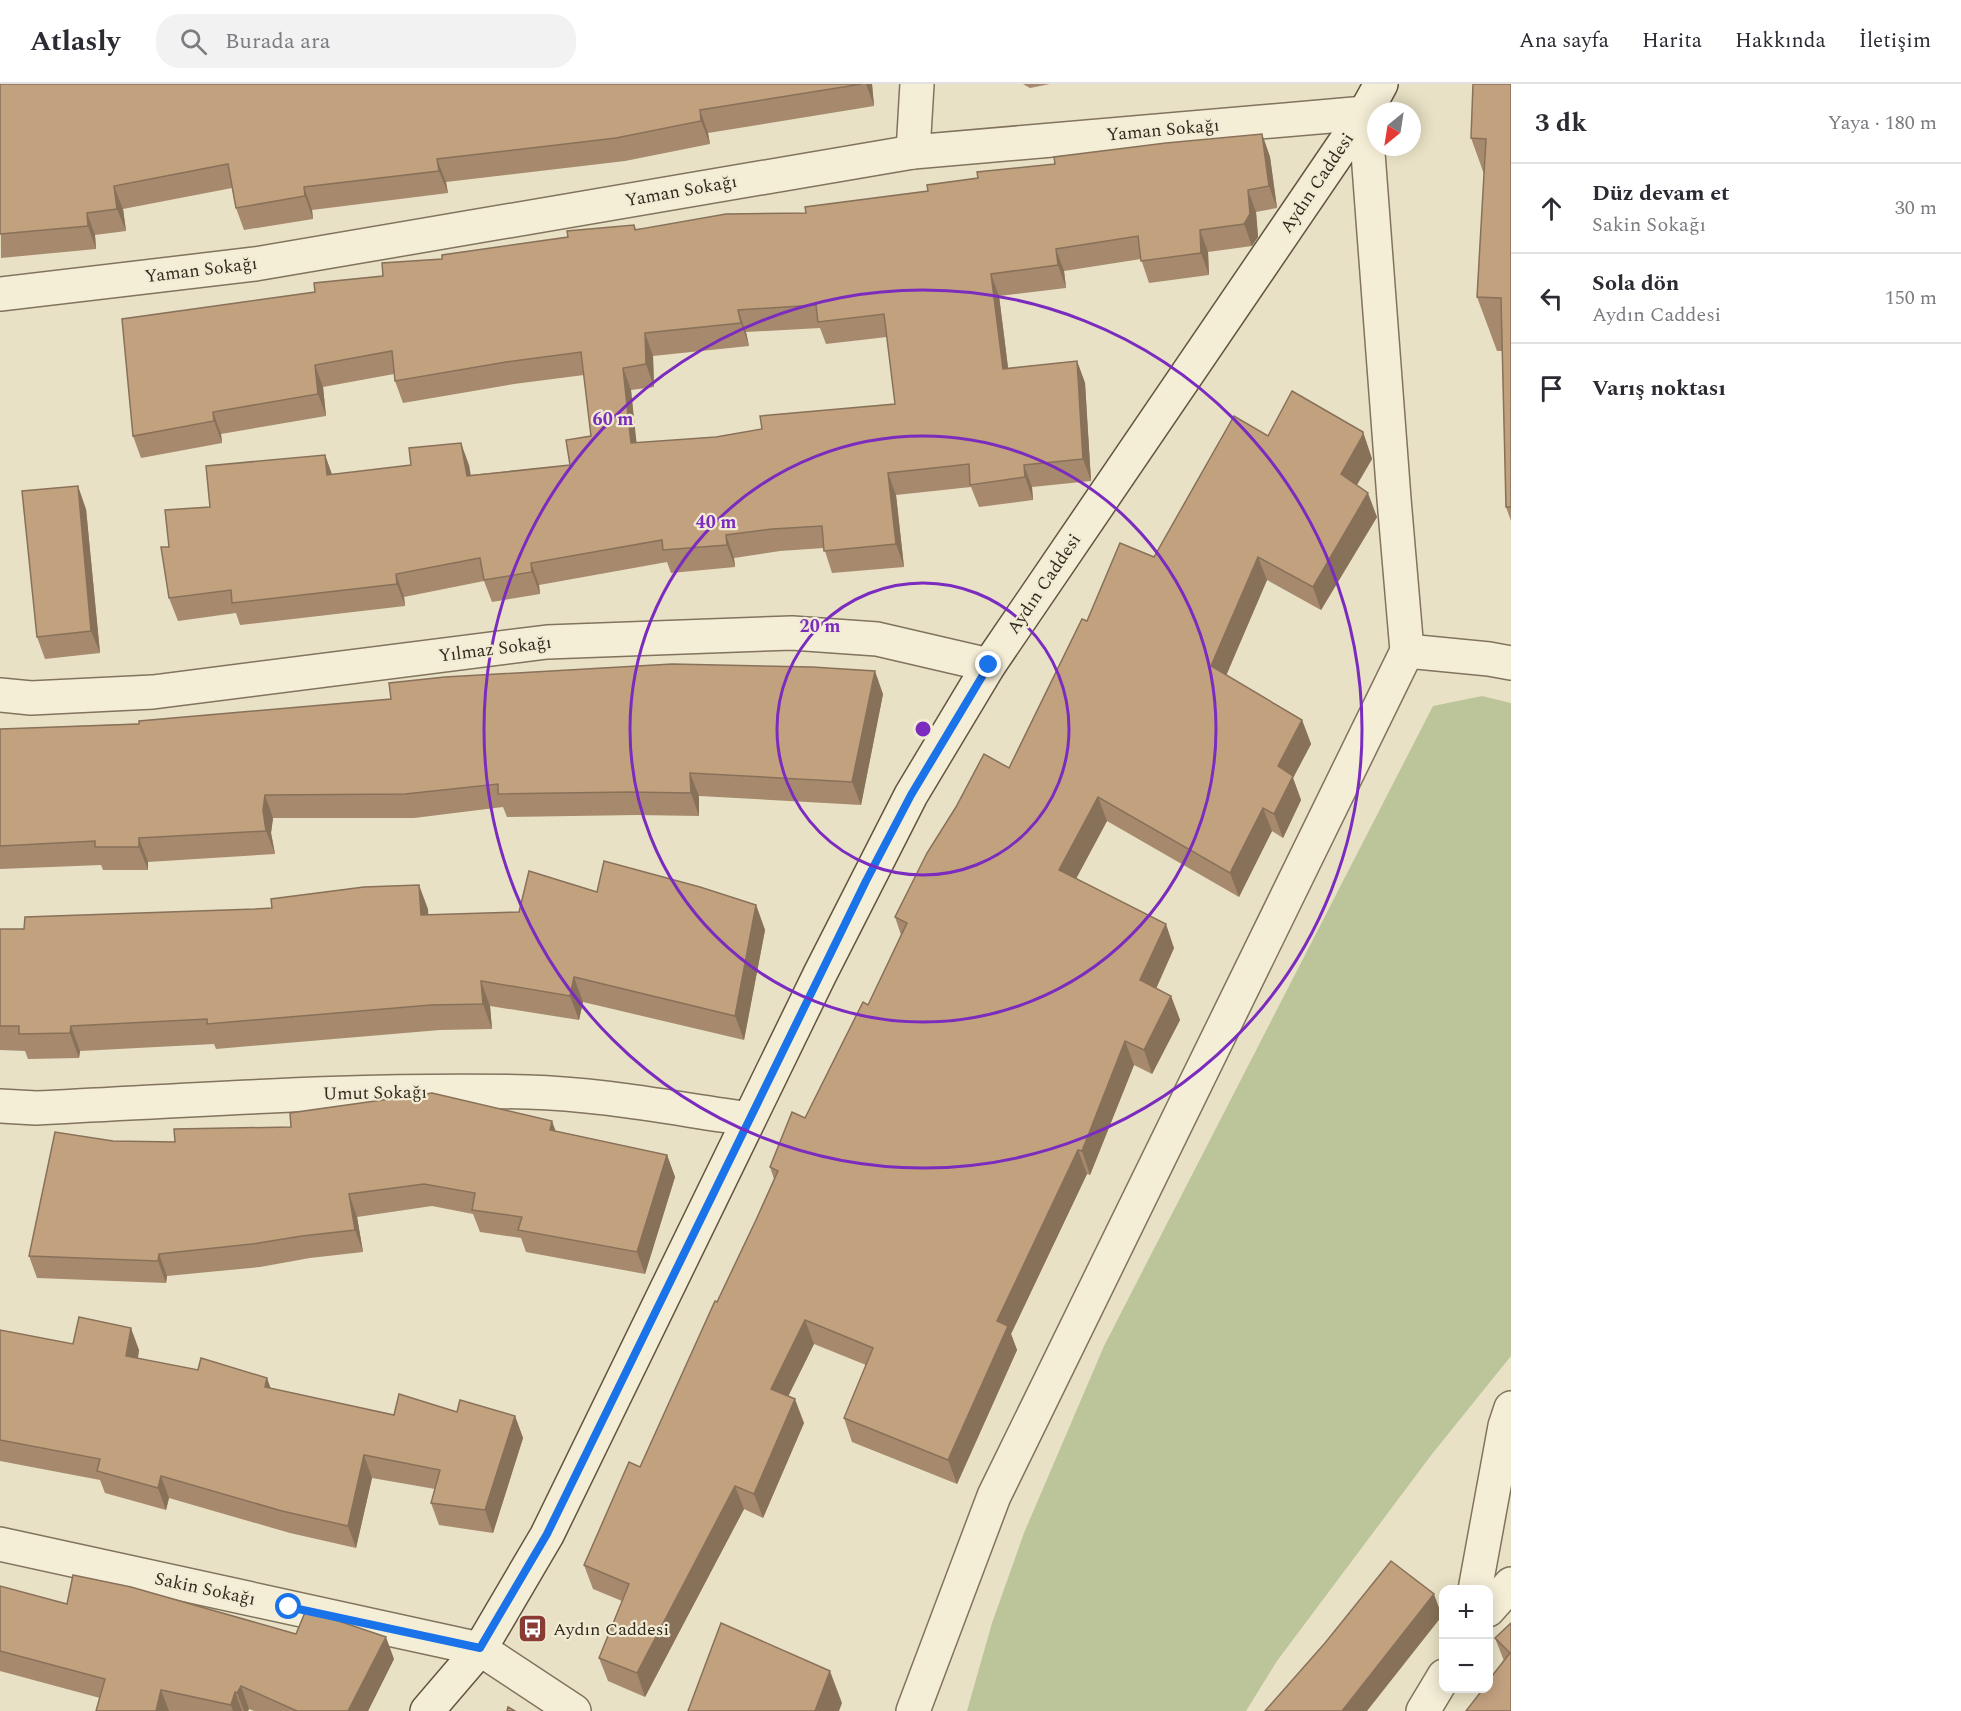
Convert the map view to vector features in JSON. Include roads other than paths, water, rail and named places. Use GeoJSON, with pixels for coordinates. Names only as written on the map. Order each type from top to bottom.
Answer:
{"type":"FeatureCollection","features":[{"type":"Feature","properties":{"kind":"street"},"geometry":{"type":"LineString","coordinates":[[914,152],[917,84]]}},
{"type":"Feature","properties":{"kind":"street","name":"Aydın Caddesi"},"geometry":{"type":"LineString","coordinates":[[427,1711],[480,1648],[547,1534],[866,881],[911,795],[989,665],[1365,113],[1381,84]]}},
{"type":"Feature","properties":{"kind":"street"},"geometry":{"type":"LineString","coordinates":[[913,1711],[994,1496],[1407,651],[1365,113]]}},
{"type":"Feature","properties":{"kind":"street","name":"Yaman Sokağı"},"geometry":{"type":"LineString","coordinates":[[0,294],[255,264],[914,152],[1365,113]]}},
{"type":"Feature","properties":{"kind":"street","name":"Yılmaz Sokağı"},"geometry":{"type":"LineString","coordinates":[[0,695],[31,698],[153,692],[547,642],[792,633],[877,639],[989,665]]}},
{"type":"Feature","properties":{"kind":"street"},"geometry":{"type":"LineString","coordinates":[[1407,651],[1511,663]]}},
{"type":"Feature","properties":{"kind":"street","name":"Umut Sokağı"},"geometry":{"type":"LineString","coordinates":[[0,1106],[36,1108],[353,1092],[529,1092],[591,1097],[749,1119]]}},
{"type":"Feature","properties":{"kind":"street"},"geometry":{"type":"LineString","coordinates":[[1476,1585],[1505,1426],[1511,1408]]}},
{"type":"Feature","properties":{"kind":"street","name":"Sakin Sokağı"},"geometry":{"type":"LineString","coordinates":[[0,1544],[480,1648]]}},
{"type":"Feature","properties":{"kind":"street"},"geometry":{"type":"LineString","coordinates":[[1493,1604],[1511,1584]]}},
{"type":"Feature","properties":{"kind":"street"},"geometry":{"type":"LineString","coordinates":[[480,1648],[574,1711]]}},
{"type":"Feature","properties":{"kind":"street"},"geometry":{"type":"LineString","coordinates":[[1423,1711],[1439,1683]]}},
{"type":"Feature","properties":{"kind":"place","name":"Aydın Caddesi"},"geometry":{"type":"Point","coordinates":[532,1629]}}]}
